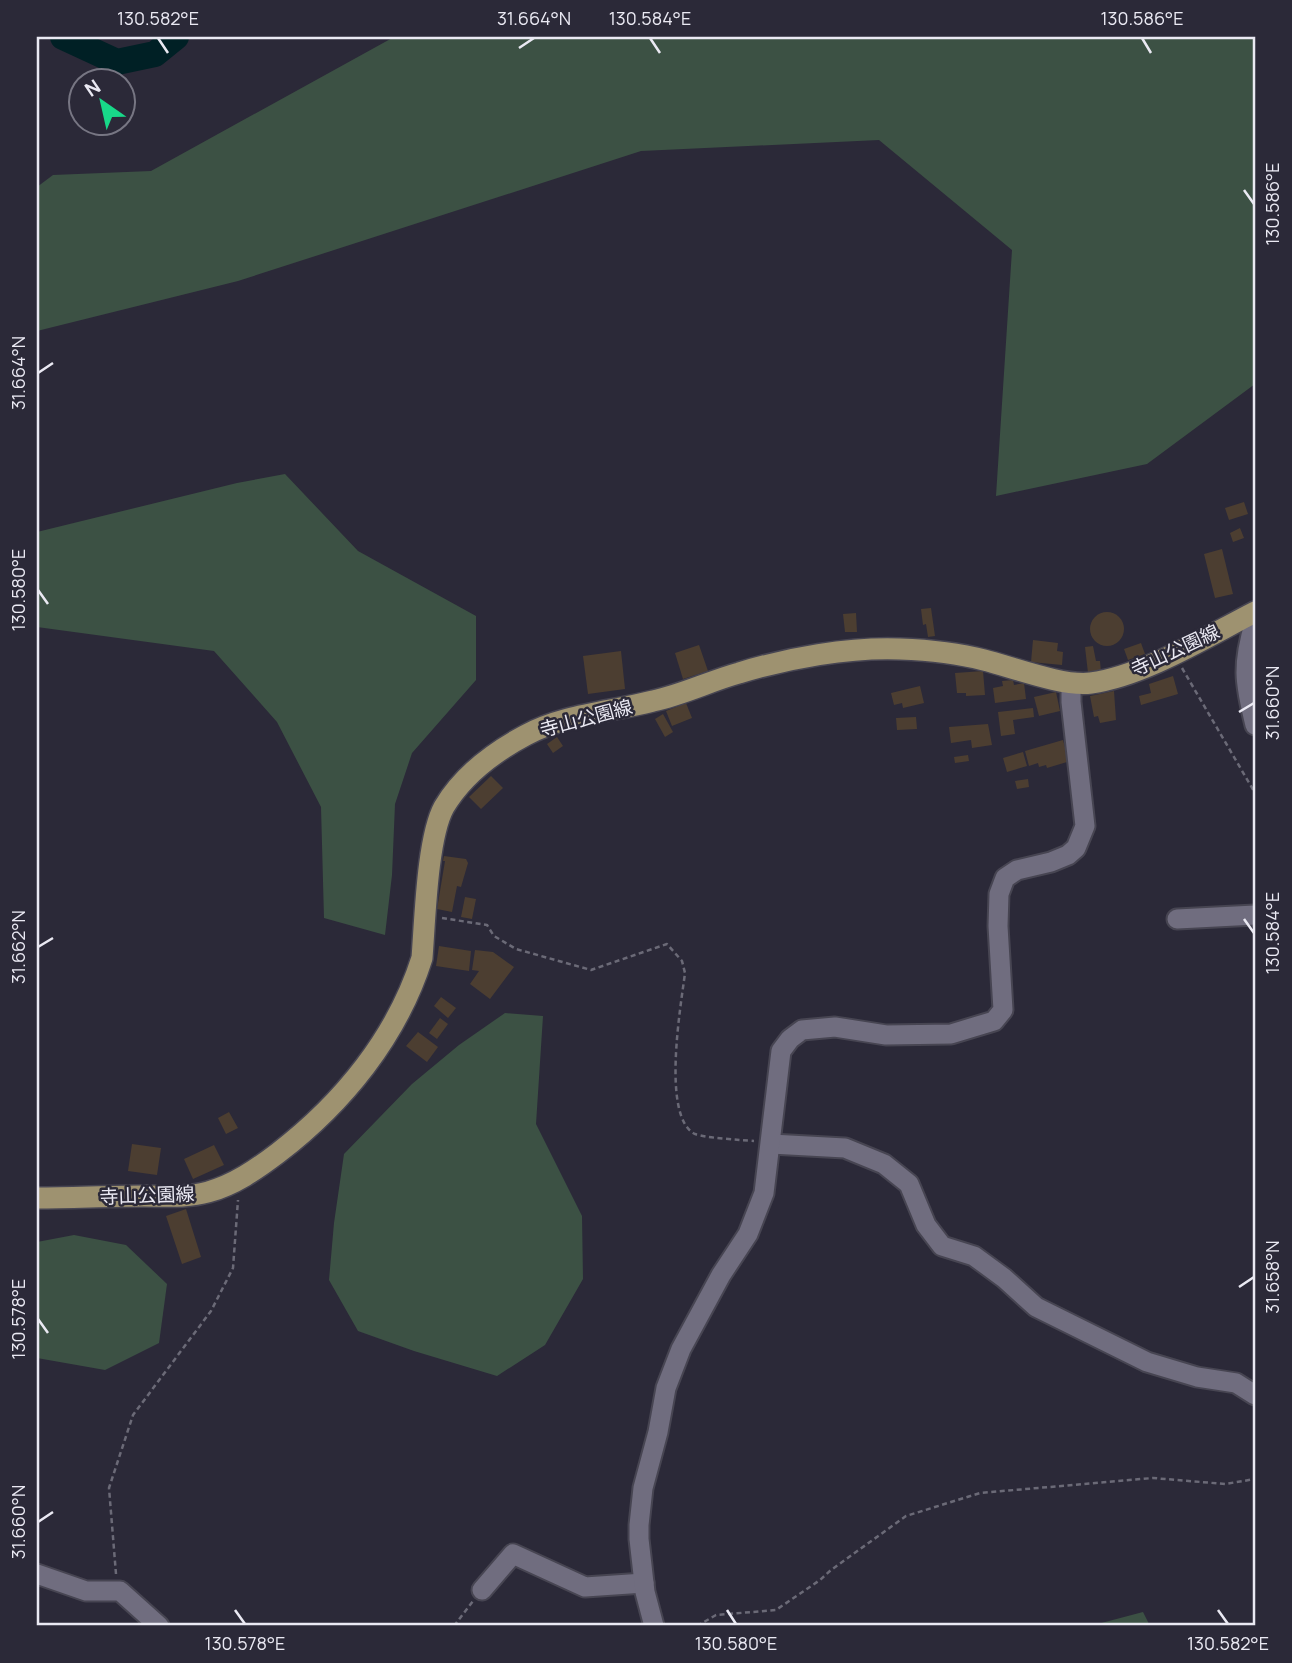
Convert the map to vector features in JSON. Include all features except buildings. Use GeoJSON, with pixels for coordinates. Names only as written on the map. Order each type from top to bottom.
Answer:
{"type":"FeatureCollection","features":[{"type":"Feature","properties":{"kind":"main road","name":"寺山公園線"},"geometry":{"type":"LineString","coordinates":[[37,1198],[172,1197],[209,1192],[239,1180],[298,1137],[327,1111],[369,1063],[393,1026],[417,975],[422,958],[433,849],[443,810],[469,775],[489,758],[540,729],[569,719],[656,701],[770,664],[876,649],[958,655],[1071,683],[1091,684],[1146,667],[1255,611]]}},
{"type":"Feature","properties":{"kind":"street"},"geometry":{"type":"LineString","coordinates":[[1255,621],[1245,665],[1247,690],[1255,725]]}},
{"type":"Feature","properties":{"kind":"street"},"geometry":{"type":"LineString","coordinates":[[654,1626],[644,1583],[639,1525],[643,1488],[659,1432],[666,1388],[681,1349],[721,1275],[748,1234],[764,1193],[781,1051],[789,1039],[802,1030],[835,1027],[886,1035],[951,1034],[994,1021],[1003,1010],[998,926],[999,894],[1005,878],[1017,870],[1068,855],[1076,848],[1085,826],[1070,702],[1071,683]]}},
{"type":"Feature","properties":{"kind":"street"},"geometry":{"type":"LineString","coordinates":[[1177,919],[1255,915]]}},
{"type":"Feature","properties":{"kind":"street"},"geometry":{"type":"LineString","coordinates":[[771,1144],[845,1148],[884,1164],[909,1184],[926,1224],[943,1245],[974,1256],[1036,1307],[1147,1362],[1197,1377],[1236,1383],[1255,1395]]}},
{"type":"Feature","properties":{"kind":"street"},"geometry":{"type":"LineString","coordinates":[[482,1590],[513,1554],[585,1587],[644,1583]]}},
{"type":"Feature","properties":{"kind":"street"},"geometry":{"type":"LineString","coordinates":[[37,1574],[86,1591],[120,1591],[159,1626]]}},
{"type":"Feature","properties":{"kind":"path"},"geometry":{"type":"LineString","coordinates":[[1180,665],[1255,793]]}},
{"type":"Feature","properties":{"kind":"path"},"geometry":{"type":"LineString","coordinates":[[426,916],[487,925],[494,936],[516,949],[591,970],[667,944],[682,961],[685,973],[676,1051],[678,1105],[683,1123],[695,1134],[771,1144]]}},
{"type":"Feature","properties":{"kind":"path"},"geometry":{"type":"LineString","coordinates":[[120,1591],[109,1488],[133,1415],[211,1311],[233,1268],[239,1180]]}},
{"type":"Feature","properties":{"kind":"path"},"geometry":{"type":"LineString","coordinates":[[697,1626],[716,1615],[776,1610],[906,1516],[980,1493],[1153,1478],[1225,1484],[1255,1479]]}},
{"type":"Feature","properties":{"kind":"path"},"geometry":{"type":"LineString","coordinates":[[454,1626],[482,1590]]}},
{"type":"Feature","properties":{"kind":"green space"},"geometry":{"type":"Polygon","coordinates":[[[394,37],[1255,37],[1255,384],[1147,464],[996,496],[1012,250],[879,140],[641,151],[238,281],[37,331],[37,187],[53,175],[151,171],[394,37]]]}},
{"type":"Feature","properties":{"kind":"green space"},"geometry":{"type":"Polygon","coordinates":[[[285,474],[358,551],[476,616],[476,680],[412,753],[395,804],[392,875],[385,935],[324,918],[321,807],[277,722],[214,651],[37,627],[37,532],[237,483],[285,474]]]}},
{"type":"Feature","properties":{"kind":"green space"},"geometry":{"type":"Polygon","coordinates":[[[505,1013],[543,1016],[536,1124],[582,1216],[583,1279],[545,1345],[497,1376],[358,1331],[329,1280],[344,1154],[412,1084],[459,1045],[505,1013]]]}},
{"type":"Feature","properties":{"kind":"green space"},"geometry":{"type":"Polygon","coordinates":[[[74,1235],[126,1245],[167,1284],[159,1343],[105,1370],[37,1358],[37,1242],[74,1235]]]}},
{"type":"Feature","properties":{"kind":"green space"},"geometry":{"type":"Polygon","coordinates":[[[1143,1612],[1150,1626],[1090,1626],[1143,1612]]]}},
{"type":"Feature","properties":{"kind":"waterway"},"geometry":{"type":"LineString","coordinates":[[63,37],[117,62],[155,54],[176,37]]}}]}
